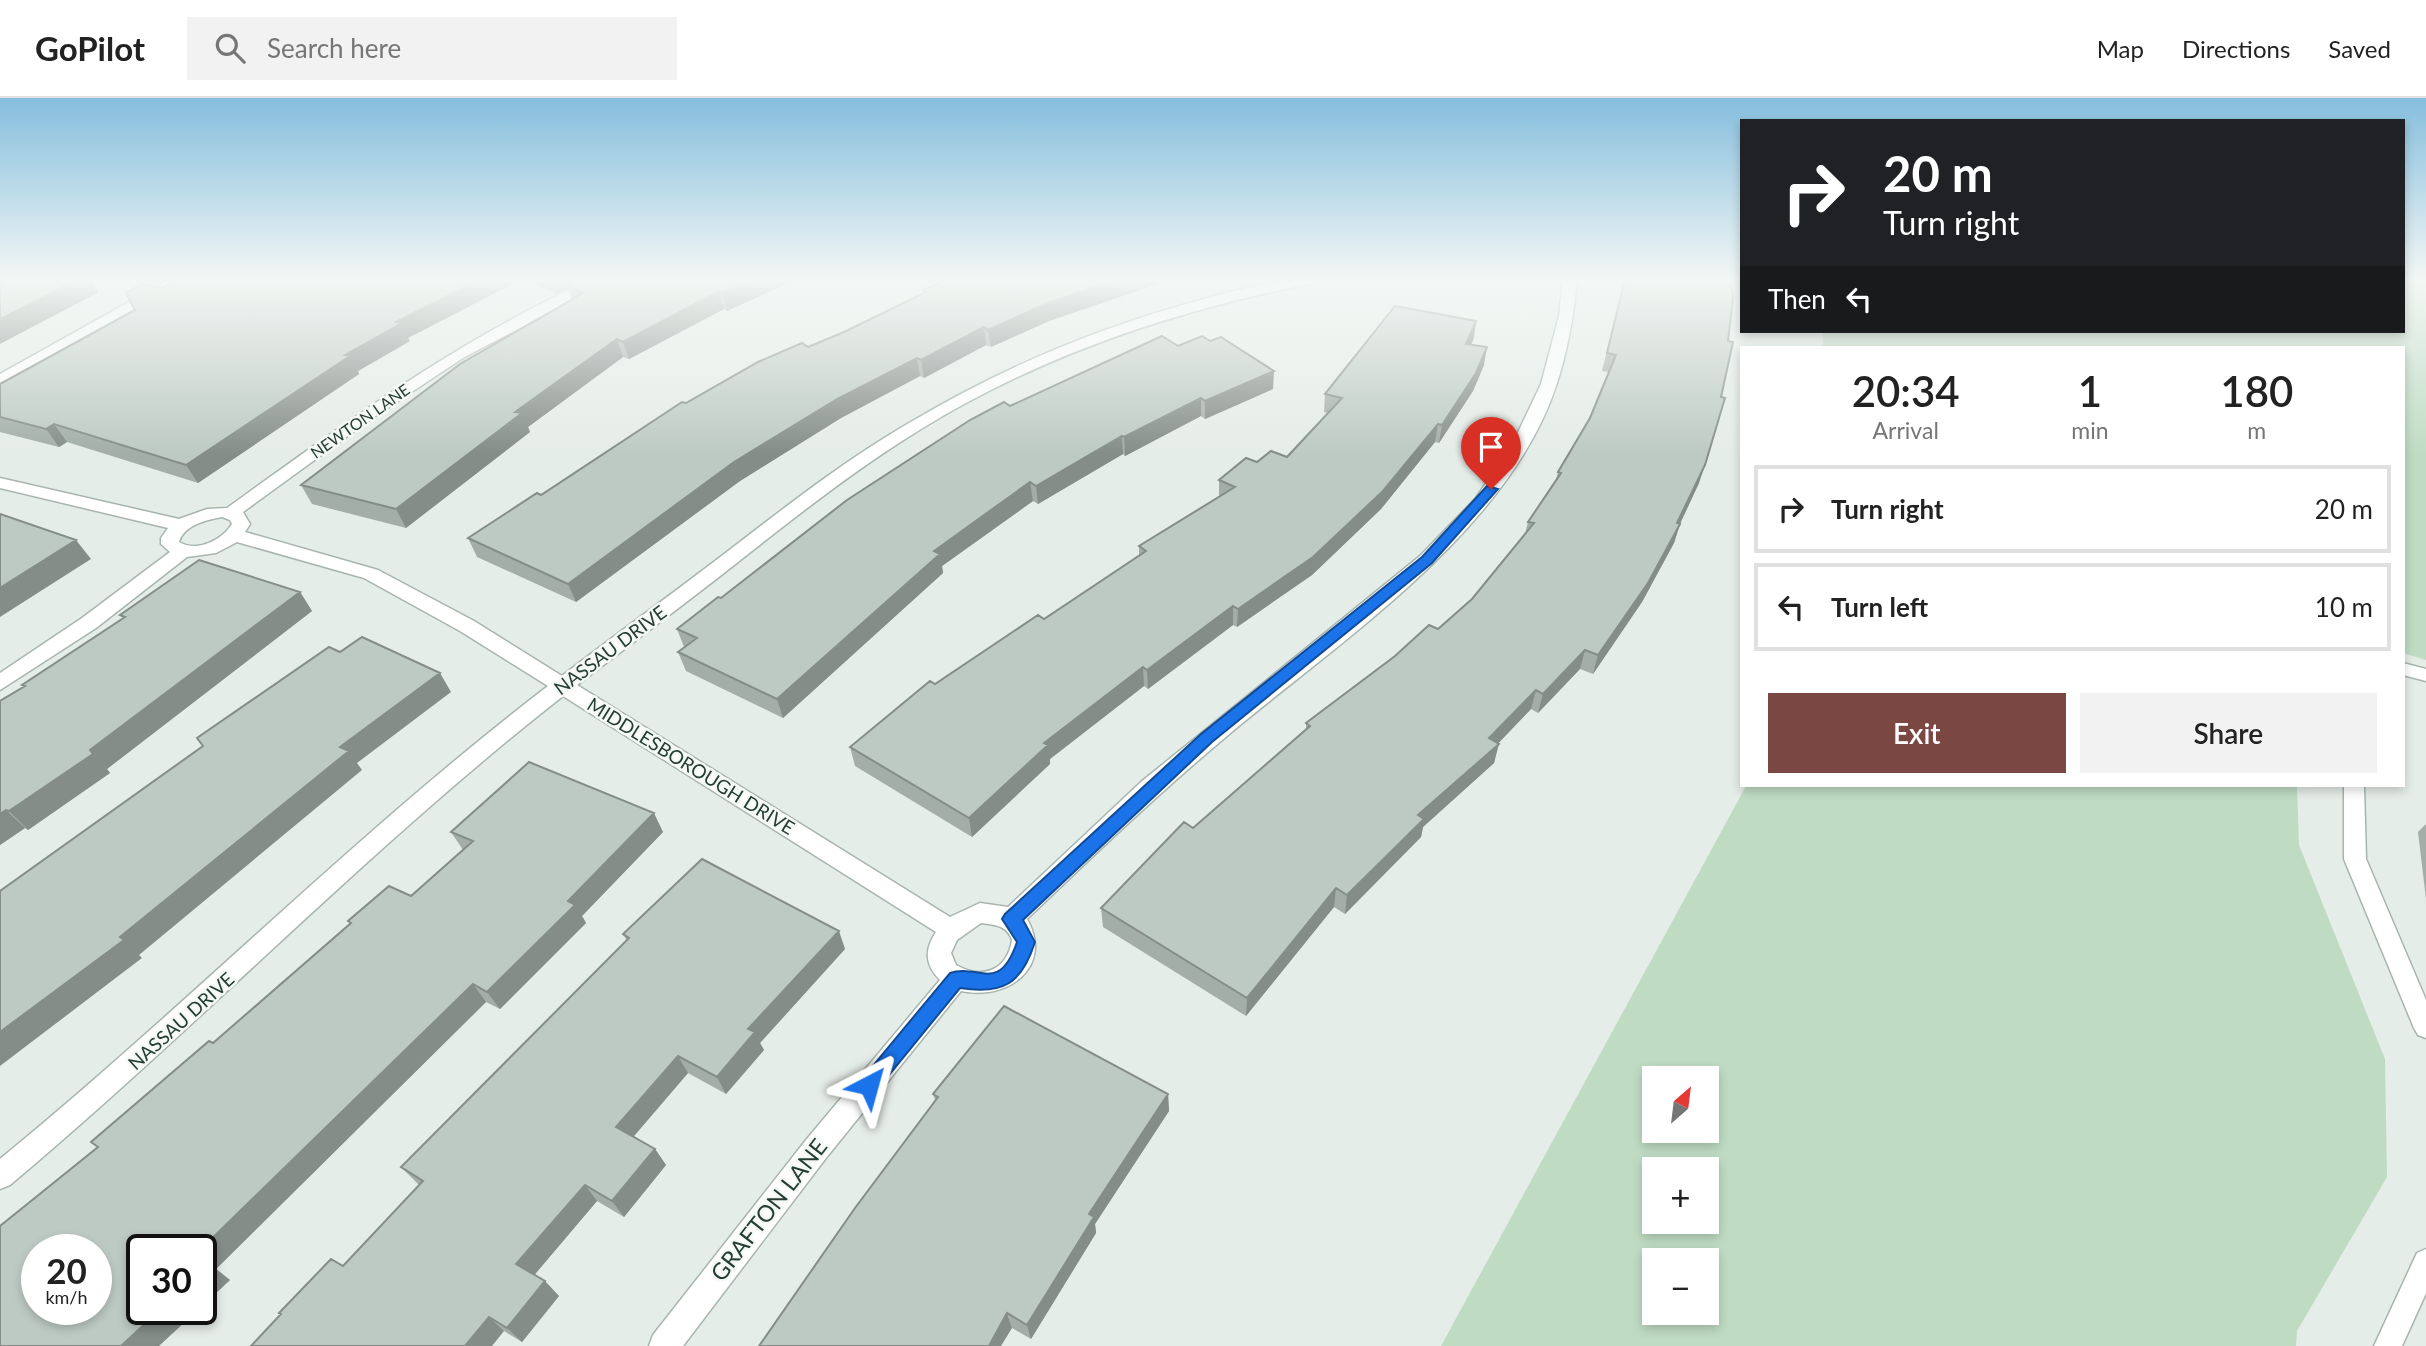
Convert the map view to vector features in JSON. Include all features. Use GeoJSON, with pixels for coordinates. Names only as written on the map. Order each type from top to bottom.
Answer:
{"type":"FeatureCollection","features":[{"type":"Feature","properties":{"kind":"street"},"geometry":{"type":"LineString","coordinates":[[0,380],[76,337]]}},
{"type":"Feature","properties":{"kind":"street","name":"NEWTON LANE"},"geometry":{"type":"LineString","coordinates":[[231,513],[456,354],[486,337]]}},
{"type":"Feature","properties":{"kind":"street","name":"NASSAU DRIVE"},"geometry":{"type":"LineString","coordinates":[[0,1176],[102,1094],[444,782],[562,685],[831,482],[955,402],[1040,361],[1100,337]]}},
{"type":"Feature","properties":{"kind":"street"},"geometry":{"type":"LineString","coordinates":[[1011,919],[1149,788],[1394,589],[1456,531],[1502,475],[1533,420],[1549,384],[1560,337]]}},
{"type":"Feature","properties":{"kind":"street"},"geometry":{"type":"LineString","coordinates":[[0,483],[181,525]]}},
{"type":"Feature","properties":{"kind":"street"},"geometry":{"type":"LineString","coordinates":[[231,513],[240,519],[239,529],[234,535],[204,550],[183,551],[170,544],[174,532],[181,525],[202,516],[231,513]]}},
{"type":"Feature","properties":{"kind":"street","name":"MIDDLESBOROUGH DRIVE"},"geometry":{"type":"LineString","coordinates":[[234,535],[371,574],[467,626],[950,929]]}},
{"type":"Feature","properties":{"kind":"street"},"geometry":{"type":"LineString","coordinates":[[0,683],[89,623],[183,551]]}},
{"type":"Feature","properties":{"kind":"street"},"geometry":{"type":"LineString","coordinates":[[994,913],[1011,919],[1023,932],[1026,942],[1019,965],[1003,977],[983,984],[956,979],[946,970],[940,960],[940,947],[950,929],[965,917],[994,913]]}},
{"type":"Feature","properties":{"kind":"street","name":"GRAFTON LANE"},"geometry":{"type":"LineString","coordinates":[[664,1346],[816,1149],[956,979]]}},
{"type":"Feature","properties":{"kind":"lane"},"geometry":{"type":"LineString","coordinates":[[2405,669],[2426,676]]}},
{"type":"Feature","properties":{"kind":"lane"},"geometry":{"type":"LineString","coordinates":[[2354,787],[2355,859],[2426,1028]]}},
{"type":"Feature","properties":{"kind":"lane"},"geometry":{"type":"LineString","coordinates":[[2388,1346],[2426,1262]]}},
{"type":"Feature","properties":{"kind":"green space"},"geometry":{"type":"Polygon","coordinates":[[[1823,337],[2426,337],[2426,660],[2405,654],[2405,346],[1823,346],[1823,337]]]}},
{"type":"Feature","properties":{"kind":"green space"},"geometry":{"type":"Polygon","coordinates":[[[1745,787],[2297,787],[2299,845],[2385,1059],[2387,1177],[2297,1331],[2296,1346],[1441,1346],[1745,787]]]}},
{"type":"Feature","properties":{"kind":"building"},"geometry":{"type":"Polygon","coordinates":[[[85,337],[377,337],[345,355],[350,356],[186,465],[54,424],[46,429],[0,417],[0,384],[85,337]]]}},
{"type":"Feature","properties":{"kind":"building"},"geometry":{"type":"Polygon","coordinates":[[[506,337],[632,337],[623,342],[617,339],[515,412],[522,413],[396,509],[301,485],[460,364],[506,337]]]}},
{"type":"Feature","properties":{"kind":"building"},"geometry":{"type":"Polygon","coordinates":[[[831,337],[964,337],[837,399],[734,462],[568,584],[468,538],[537,493],[541,495],[682,402],[686,403],[758,362],[802,343],[808,347],[831,337]]]}},
{"type":"Feature","properties":{"kind":"building"},"geometry":{"type":"Polygon","coordinates":[[[1159,337],[1178,346],[1199,337],[1210,341],[1221,337],[1274,371],[1205,401],[1201,398],[1122,436],[1036,486],[1030,482],[934,551],[940,554],[777,699],[678,652],[697,638],[677,629],[847,500],[970,420],[1004,402],[1010,406],[1159,337]]]}},
{"type":"Feature","properties":{"kind":"building"},"geometry":{"type":"Polygon","coordinates":[[[1370,337],[1469,337],[1466,344],[1487,347],[1476,373],[1442,425],[1438,424],[1383,491],[1313,557],[1238,609],[1233,606],[1147,670],[1143,667],[1044,743],[1048,745],[969,818],[850,747],[930,681],[935,684],[1038,615],[1044,619],[1146,551],[1139,546],[1235,487],[1219,480],[1246,458],[1257,462],[1271,451],[1287,457],[1342,398],[1325,394],[1370,337]]]}},
{"type":"Feature","properties":{"kind":"building"},"geometry":{"type":"Polygon","coordinates":[[[1611,337],[1728,337],[1728,341],[1733,342],[1721,397],[1725,398],[1705,465],[1677,523],[1680,524],[1648,583],[1598,655],[1585,650],[1543,694],[1536,690],[1489,738],[1499,744],[1418,815],[1424,819],[1347,895],[1336,888],[1247,998],[1101,908],[1184,822],[1193,828],[1310,726],[1306,723],[1395,656],[1429,625],[1438,629],[1472,599],[1534,523],[1528,522],[1561,473],[1558,472],[1590,418],[1616,355],[1607,353],[1611,337]]]}},
{"type":"Feature","properties":{"kind":"building"},"geometry":{"type":"Polygon","coordinates":[[[0,514],[76,540],[0,588],[0,514]]]}},
{"type":"Feature","properties":{"kind":"building"},"geometry":{"type":"Polygon","coordinates":[[[199,560],[300,592],[90,750],[93,754],[9,811],[0,814],[0,701],[125,617],[120,615],[199,560]]]}},
{"type":"Feature","properties":{"kind":"building"},"geometry":{"type":"Polygon","coordinates":[[[362,637],[440,673],[340,747],[349,751],[120,937],[124,940],[0,1032],[0,891],[203,746],[197,738],[329,647],[340,652],[362,637]]]}},
{"type":"Feature","properties":{"kind":"building"},"geometry":{"type":"Polygon","coordinates":[[[529,762],[654,813],[568,901],[575,905],[487,992],[473,984],[216,1234],[126,1234],[126,1325],[144,1325],[121,1346],[0,1346],[0,1226],[98,1147],[91,1142],[209,1041],[213,1043],[351,923],[348,921],[389,886],[411,896],[473,841],[451,832],[529,762]]]}},
{"type":"Feature","properties":{"kind":"building"},"geometry":{"type":"Polygon","coordinates":[[[702,859],[839,931],[748,1029],[755,1032],[717,1077],[678,1056],[616,1127],[655,1149],[612,1201],[585,1185],[516,1264],[545,1281],[507,1328],[489,1317],[465,1346],[251,1346],[331,1259],[343,1266],[423,1181],[401,1167],[629,938],[623,934],[702,859]]]}},
{"type":"Feature","properties":{"kind":"building"},"geometry":{"type":"Polygon","coordinates":[[[1004,1006],[1168,1094],[1089,1214],[1094,1217],[1027,1325],[1007,1313],[989,1346],[759,1346],[855,1208],[938,1097],[933,1094],[1004,1006]]]}},
{"type":"Feature","properties":{"kind":"route"},"geometry":{"type":"LineString","coordinates":[[869,1085],[956,979],[969,984],[997,981],[1019,965],[1026,942],[1023,932],[1011,919],[1027,907],[1149,788],[1427,560],[1456,531],[1491,489]]}}]}
